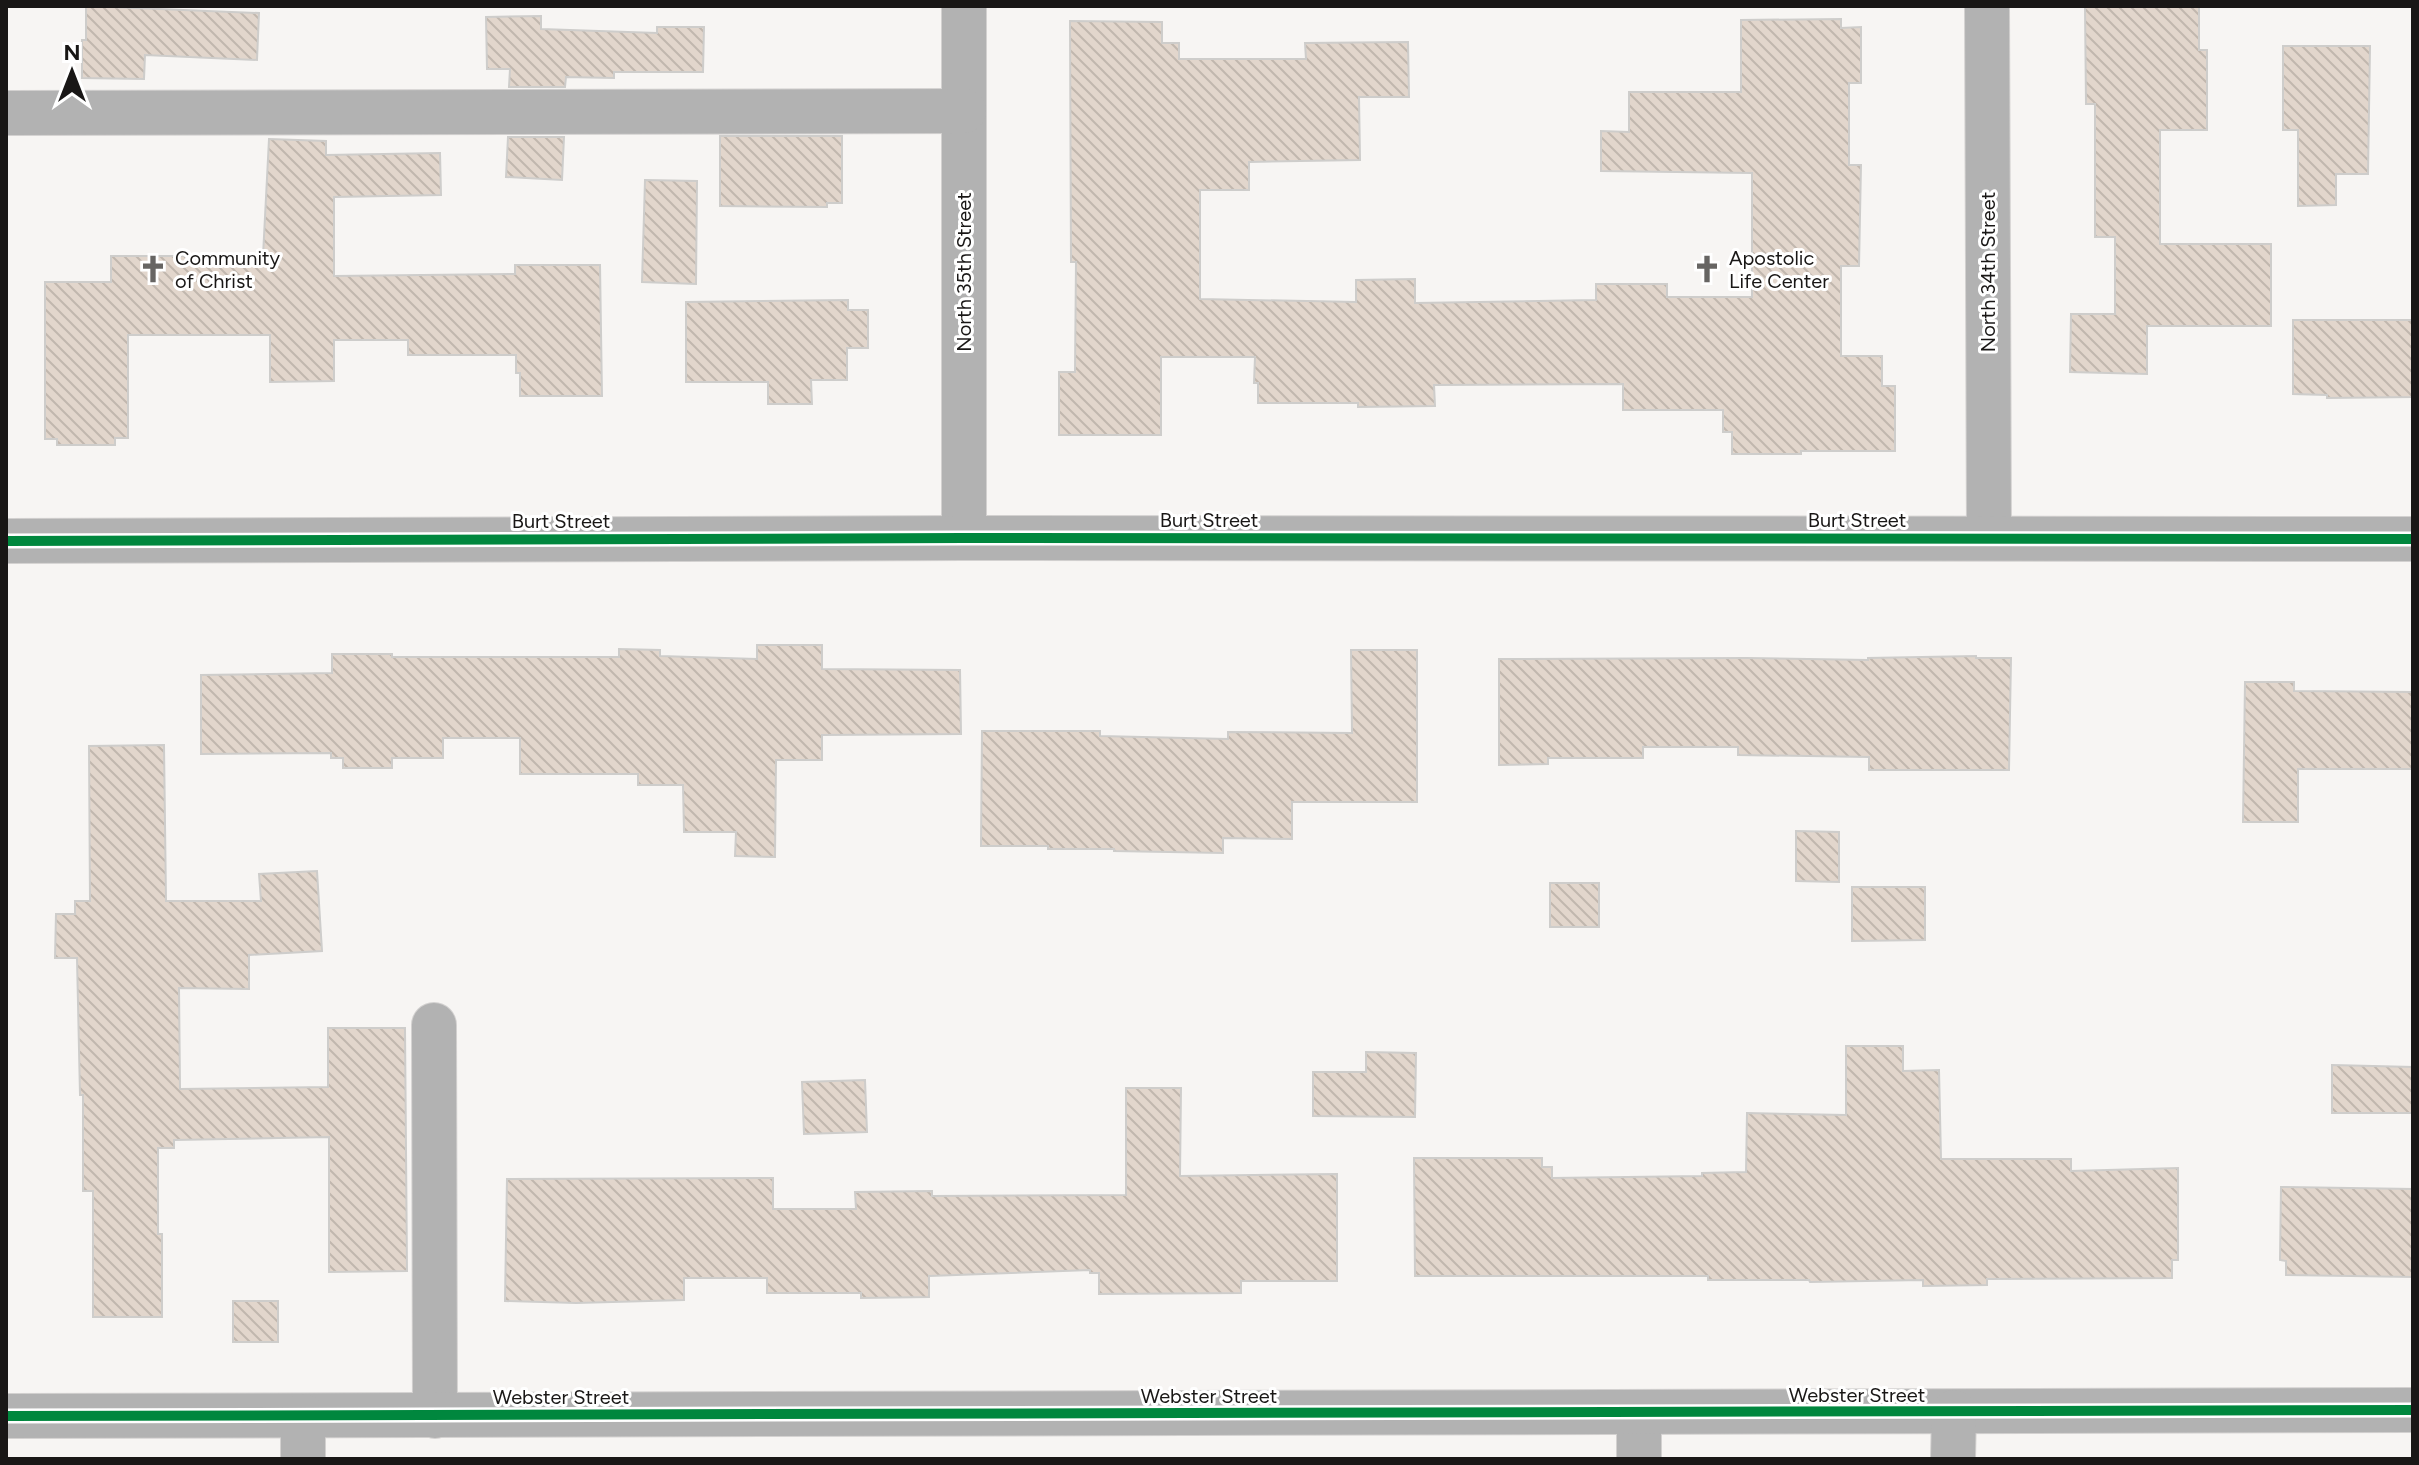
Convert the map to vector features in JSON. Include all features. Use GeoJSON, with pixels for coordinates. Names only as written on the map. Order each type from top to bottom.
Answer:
{"type":"FeatureCollection","features":[{"type":"Feature","properties":{"kind":"street","name":"North 35th Street"},"geometry":{"type":"LineString","coordinates":[[964,6],[964,538]]}},
{"type":"Feature","properties":{"kind":"street","name":"North 34th Street"},"geometry":{"type":"LineString","coordinates":[[1987,6],[1989,538]]}},
{"type":"Feature","properties":{"kind":"street"},"geometry":{"type":"LineString","coordinates":[[6,113],[964,111]]}},
{"type":"Feature","properties":{"kind":"street","name":"Burt Street"},"geometry":{"type":"LineString","coordinates":[[6,541],[2413,539]]}},
{"type":"Feature","properties":{"kind":"street"},"geometry":{"type":"LineString","coordinates":[[434,1025],[435,1416]]}},
{"type":"Feature","properties":{"kind":"street","name":"Webster Street"},"geometry":{"type":"LineString","coordinates":[[6,1416],[2413,1410]]}},
{"type":"Feature","properties":{"kind":"street"},"geometry":{"type":"LineString","coordinates":[[1953,1459],[1954,1412]]}},
{"type":"Feature","properties":{"kind":"street"},"geometry":{"type":"LineString","coordinates":[[1639,1413],[1639,1459]]}},
{"type":"Feature","properties":{"kind":"street"},"geometry":{"type":"LineString","coordinates":[[303,1416],[303,1459]]}},
{"type":"Feature","properties":{"kind":"building"},"geometry":{"type":"Polygon","coordinates":[[[86,6],[259,13],[257,60],[145,55],[144,79],[82,78],[86,6]]]}},
{"type":"Feature","properties":{"kind":"building"},"geometry":{"type":"Polygon","coordinates":[[[2085,6],[2199,6],[2199,50],[2207,50],[2207,130],[2160,130],[2160,244],[2271,244],[2271,326],[2147,326],[2147,374],[2070,372],[2071,314],[2115,314],[2115,237],[2095,237],[2095,104],[2086,104],[2085,6]]]}},
{"type":"Feature","properties":{"kind":"building"},"geometry":{"type":"Polygon","coordinates":[[[541,16],[541,29],[657,33],[657,27],[704,27],[703,72],[614,72],[614,78],[566,77],[565,87],[509,87],[510,69],[487,69],[486,17],[541,16]]]}},
{"type":"Feature","properties":{"kind":"building"},"geometry":{"type":"Polygon","coordinates":[[[1841,19],[1841,28],[1861,27],[1861,83],[1849,83],[1849,165],[1861,165],[1859,266],[1841,266],[1841,356],[1882,356],[1882,386],[1895,386],[1895,451],[1732,454],[1732,432],[1723,432],[1723,410],[1623,410],[1623,384],[1434,385],[1435,406],[1258,403],[1258,383],[1254,383],[1255,357],[1161,357],[1161,435],[1059,435],[1059,372],[1075,372],[1076,262],[1071,262],[1070,21],[1162,22],[1162,43],[1179,43],[1179,59],[1306,59],[1305,43],[1408,42],[1409,97],[1359,97],[1360,160],[1249,162],[1249,190],[1200,190],[1200,299],[1356,302],[1356,280],[1415,279],[1415,303],[1596,300],[1596,284],[1667,284],[1667,297],[1752,297],[1752,173],[1601,171],[1601,131],[1629,132],[1629,92],[1741,92],[1741,20],[1841,19]]]}},
{"type":"Feature","properties":{"kind":"building"},"geometry":{"type":"Polygon","coordinates":[[[2283,46],[2370,46],[2368,174],[2336,174],[2336,205],[2298,206],[2298,130],[2283,130],[2283,46]]]}},
{"type":"Feature","properties":{"kind":"building"},"geometry":{"type":"Polygon","coordinates":[[[720,136],[842,136],[842,203],[827,203],[827,207],[720,206],[720,136]]]}},
{"type":"Feature","properties":{"kind":"building"},"geometry":{"type":"Polygon","coordinates":[[[508,137],[564,137],[562,180],[506,177],[508,137]]]}},
{"type":"Feature","properties":{"kind":"building"},"geometry":{"type":"Polygon","coordinates":[[[269,139],[326,141],[326,155],[440,153],[441,195],[334,197],[334,276],[515,274],[515,265],[600,265],[602,396],[520,396],[516,355],[408,355],[408,340],[334,340],[334,381],[270,382],[270,335],[128,335],[128,438],[115,438],[115,445],[57,445],[57,439],[45,439],[45,282],[111,282],[111,256],[263,256],[269,139]]]}},
{"type":"Feature","properties":{"kind":"building"},"geometry":{"type":"Polygon","coordinates":[[[645,180],[697,181],[696,284],[642,282],[645,180]]]}},
{"type":"Feature","properties":{"kind":"building"},"geometry":{"type":"Polygon","coordinates":[[[848,300],[848,310],[868,310],[868,348],[847,348],[847,380],[811,380],[812,404],[768,404],[768,382],[686,382],[686,302],[848,300]]]}},
{"type":"Feature","properties":{"kind":"building"},"geometry":{"type":"Polygon","coordinates":[[[2293,320],[2413,320],[2413,397],[2327,398],[2327,395],[2293,394],[2293,320]]]}},
{"type":"Feature","properties":{"kind":"building"},"geometry":{"type":"Polygon","coordinates":[[[757,645],[822,645],[822,669],[960,670],[961,734],[822,735],[822,760],[776,760],[775,857],[735,856],[736,832],[684,832],[683,785],[638,785],[638,774],[520,774],[520,738],[443,738],[443,758],[392,758],[392,768],[343,768],[343,758],[331,758],[331,753],[201,754],[201,675],[332,673],[332,654],[619,657],[619,649],[660,650],[660,656],[757,659],[757,645]]]}},
{"type":"Feature","properties":{"kind":"building"},"geometry":{"type":"Polygon","coordinates":[[[1351,650],[1417,650],[1417,802],[1292,802],[1292,839],[1223,838],[1223,853],[981,846],[982,731],[1100,731],[1100,736],[1228,739],[1228,732],[1352,733],[1351,650]]]}},
{"type":"Feature","properties":{"kind":"building"},"geometry":{"type":"Polygon","coordinates":[[[1976,656],[2011,658],[2009,770],[1869,770],[1869,757],[1738,755],[1738,747],[1643,747],[1643,758],[1548,758],[1548,764],[1499,765],[1499,659],[1868,660],[1976,656]]]}},
{"type":"Feature","properties":{"kind":"building"},"geometry":{"type":"Polygon","coordinates":[[[2245,682],[2294,682],[2294,691],[2413,692],[2413,769],[2298,769],[2298,822],[2243,822],[2245,682]]]}},
{"type":"Feature","properties":{"kind":"building"},"geometry":{"type":"Polygon","coordinates":[[[164,745],[166,901],[261,901],[259,874],[317,871],[322,951],[249,955],[249,989],[179,988],[180,1089],[328,1087],[328,1028],[405,1028],[407,1271],[329,1272],[329,1137],[174,1140],[174,1148],[158,1148],[162,1317],[93,1317],[93,1191],[83,1191],[83,1095],[80,1095],[77,958],[55,958],[56,914],[75,914],[75,901],[90,901],[89,746],[164,745]]]}},
{"type":"Feature","properties":{"kind":"building"},"geometry":{"type":"Polygon","coordinates":[[[1796,831],[1839,832],[1839,882],[1796,881],[1796,831]]]}},
{"type":"Feature","properties":{"kind":"building"},"geometry":{"type":"Polygon","coordinates":[[[1550,883],[1599,883],[1599,927],[1550,927],[1550,883]]]}},
{"type":"Feature","properties":{"kind":"building"},"geometry":{"type":"Polygon","coordinates":[[[1852,887],[1925,887],[1925,940],[1852,941],[1852,887]]]}},
{"type":"Feature","properties":{"kind":"building"},"geometry":{"type":"Polygon","coordinates":[[[1846,1046],[1903,1046],[1903,1071],[1939,1070],[1941,1159],[2071,1159],[2071,1171],[2178,1168],[2178,1260],[2172,1260],[2172,1278],[1987,1279],[1987,1285],[1923,1286],[1923,1280],[1810,1282],[1708,1280],[1708,1276],[1415,1276],[1414,1158],[1542,1158],[1542,1167],[1552,1167],[1552,1178],[1702,1176],[1702,1173],[1746,1172],[1747,1113],[1846,1115],[1846,1046]]]}},
{"type":"Feature","properties":{"kind":"building"},"geometry":{"type":"Polygon","coordinates":[[[1366,1052],[1416,1053],[1415,1117],[1313,1116],[1313,1072],[1366,1072],[1366,1052]]]}},
{"type":"Feature","properties":{"kind":"building"},"geometry":{"type":"Polygon","coordinates":[[[2332,1065],[2413,1067],[2413,1113],[2332,1113],[2332,1065]]]}},
{"type":"Feature","properties":{"kind":"building"},"geometry":{"type":"Polygon","coordinates":[[[865,1080],[867,1132],[804,1134],[802,1082],[865,1080]]]}},
{"type":"Feature","properties":{"kind":"building"},"geometry":{"type":"Polygon","coordinates":[[[1126,1088],[1181,1088],[1180,1176],[1337,1174],[1337,1281],[1241,1281],[1241,1293],[1099,1294],[1099,1273],[1090,1273],[1090,1270],[929,1276],[929,1297],[861,1298],[861,1293],[767,1293],[767,1278],[684,1278],[684,1300],[505,1301],[507,1179],[773,1178],[773,1209],[856,1209],[855,1192],[932,1191],[932,1196],[1126,1195],[1126,1088]]]}},
{"type":"Feature","properties":{"kind":"building"},"geometry":{"type":"Polygon","coordinates":[[[2281,1187],[2413,1189],[2413,1277],[2286,1275],[2286,1261],[2280,1260],[2281,1187]]]}},
{"type":"Feature","properties":{"kind":"building"},"geometry":{"type":"Polygon","coordinates":[[[233,1301],[278,1301],[278,1342],[233,1342],[233,1301]]]}},
{"type":"Feature","properties":{"kind":"cycle path"},"geometry":{"type":"LineString","coordinates":[[6,541],[2413,539]]}},
{"type":"Feature","properties":{"kind":"cycle path"},"geometry":{"type":"LineString","coordinates":[[6,1416],[2413,1410]]}},
{"type":"Feature","properties":{"kind":"place","name":"Community of Christ"},"geometry":{"type":"Point","coordinates":[153,269]}},
{"type":"Feature","properties":{"kind":"place","name":"Apostolic Life Center"},"geometry":{"type":"Point","coordinates":[1707,269]}}]}
